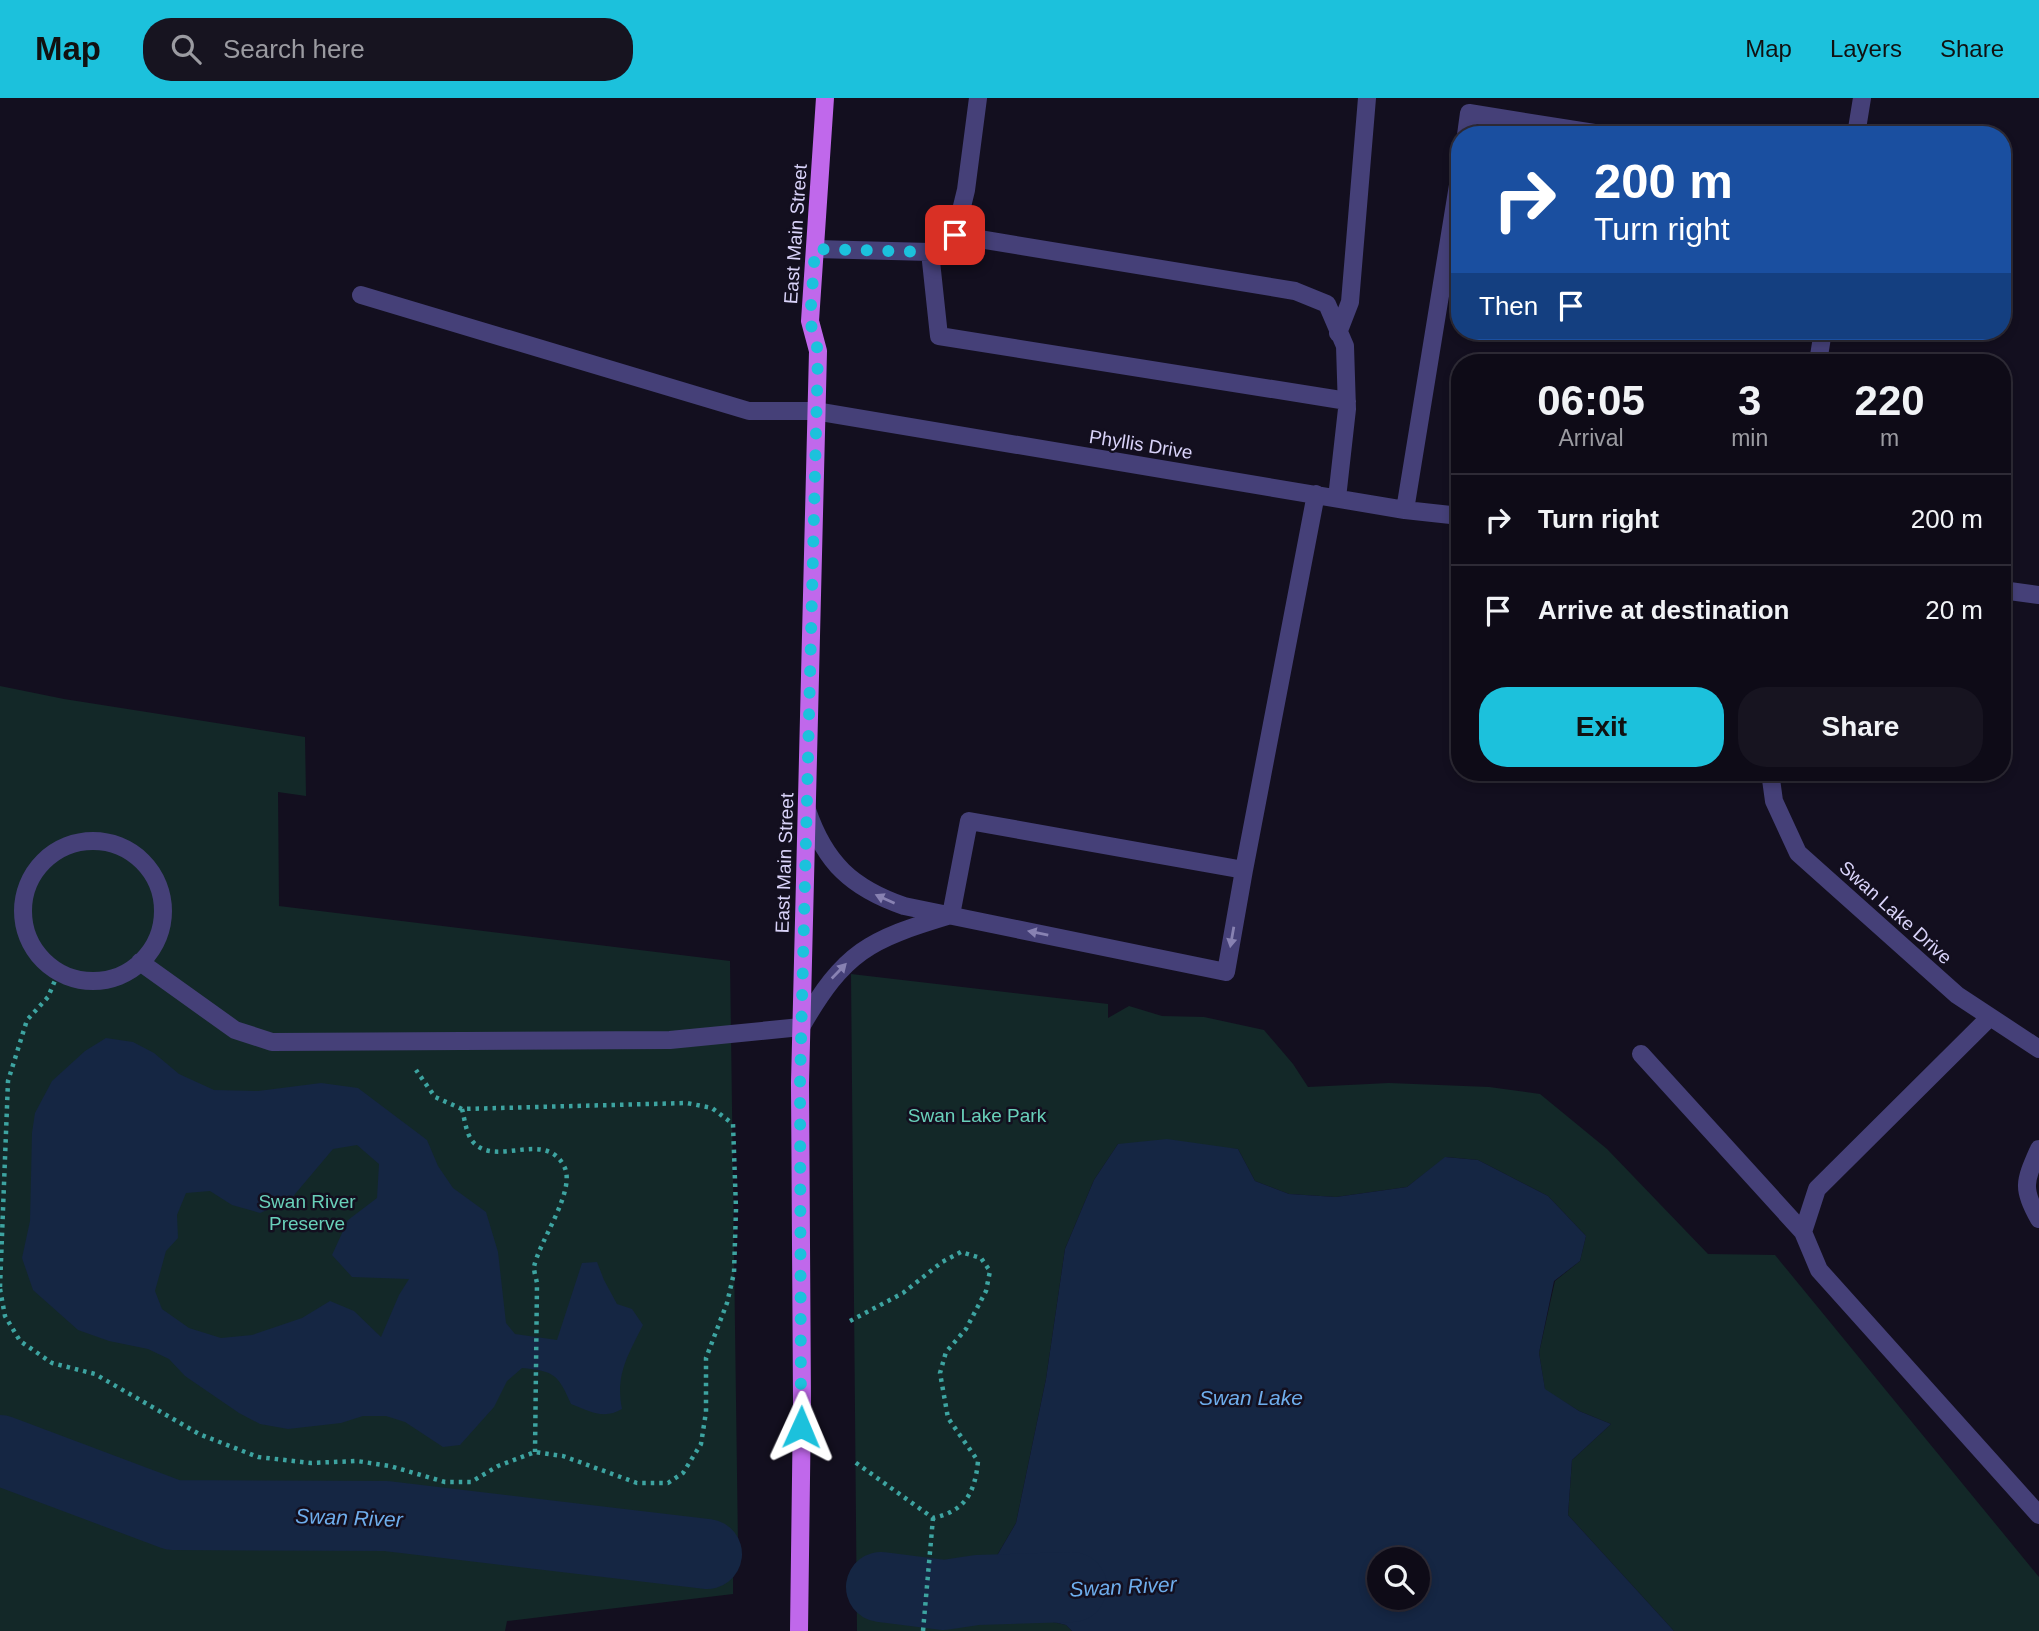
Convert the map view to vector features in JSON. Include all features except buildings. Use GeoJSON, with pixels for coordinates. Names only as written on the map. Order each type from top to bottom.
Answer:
{"type":"FeatureCollection","features":[{"type":"Feature","properties":{"kind":"main road","name":"East Main Street"},"geometry":{"type":"LineString","coordinates":[[799,1631],[802,1402],[801,1027],[818,351],[810,321],[825,98]]}},
{"type":"Feature","properties":{"kind":"street"},"geometry":{"type":"LineString","coordinates":[[815,249],[930,252],[955,235],[967,190],[978,98]]}},
{"type":"Feature","properties":{"kind":"street"},"geometry":{"type":"LineString","coordinates":[[1338,333],[1350,302],[1367,98]]}},
{"type":"Feature","properties":{"kind":"street"},"geometry":{"type":"LineString","coordinates":[[1857,126],[1862,98]]}},
{"type":"Feature","properties":{"kind":"street"},"geometry":{"type":"LineString","coordinates":[[1467,126],[1470,106],[1564,126]]}},
{"type":"Feature","properties":{"kind":"street"},"geometry":{"type":"LineString","coordinates":[[1405,510],[1451,228]]}},
{"type":"Feature","properties":{"kind":"street"},"geometry":{"type":"LineString","coordinates":[[955,235],[1295,291],[1326,304],[1345,346],[1347,401],[1337,498]]}},
{"type":"Feature","properties":{"kind":"street"},"geometry":{"type":"LineString","coordinates":[[930,252],[939,336],[1347,401]]}},
{"type":"Feature","properties":{"kind":"street","name":"Phyllis Drive"},"geometry":{"type":"LineString","coordinates":[[361,295],[749,411],[815,411],[1405,510],[1451,515]]}},
{"type":"Feature","properties":{"kind":"street"},"geometry":{"type":"LineString","coordinates":[[807,810],[824,851],[834,863],[859,886],[904,906],[1226,972],[1316,494]]}},
{"type":"Feature","properties":{"kind":"street"},"geometry":{"type":"LineString","coordinates":[[2011,591],[2039,596]]}},
{"type":"Feature","properties":{"kind":"street","name":"Swan Lake Drive"},"geometry":{"type":"LineString","coordinates":[[1771,781],[1774,801],[1798,853],[1957,995],[2039,1049]]}},
{"type":"Feature","properties":{"kind":"street"},"geometry":{"type":"LineString","coordinates":[[951,915],[969,821],[1244,870]]}},
{"type":"Feature","properties":{"kind":"street"},"geometry":{"type":"LineString","coordinates":[[83,841],[105,841],[126,849],[144,862],[157,881],[163,902],[162,924],[155,945],[141,962],[120,976],[97,981],[73,978],[59,971],[51,967],[35,950],[25,928],[23,903],[30,880],[44,861],[62,848],[83,841]]}},
{"type":"Feature","properties":{"kind":"street"},"geometry":{"type":"LineString","coordinates":[[141,962],[234,1030],[272,1042],[670,1040],[801,1027],[825,986],[859,952],[882,937],[951,915]]}},
{"type":"Feature","properties":{"kind":"street"},"geometry":{"type":"LineString","coordinates":[[1802,1232],[1817,1189],[1990,1017]]}},
{"type":"Feature","properties":{"kind":"street"},"geometry":{"type":"LineString","coordinates":[[1641,1054],[1802,1232],[1819,1270],[2039,1515]]}},
{"type":"Feature","properties":{"kind":"street"},"geometry":{"type":"LineString","coordinates":[[2039,1149],[2028,1172],[2027,1197],[2039,1219]]}},
{"type":"Feature","properties":{"kind":"path"},"geometry":{"type":"LineString","coordinates":[[59,971],[48,996],[27,1020],[8,1081],[0,1288],[5,1316],[20,1341],[52,1363],[95,1374],[199,1434],[258,1457],[311,1463],[357,1461],[390,1466],[445,1482],[471,1482],[498,1466],[535,1452],[563,1456],[637,1483],[668,1483],[683,1473],[701,1444],[706,1412],[706,1358],[727,1303],[734,1273],[737,1209],[733,1124],[712,1108],[687,1103],[462,1109],[435,1097],[395,1041]]}},
{"type":"Feature","properties":{"kind":"path"},"geometry":{"type":"LineString","coordinates":[[462,1109],[468,1133],[476,1145],[496,1152],[537,1148],[553,1154],[564,1165],[567,1177],[562,1200],[534,1268],[537,1283],[535,1452]]}},
{"type":"Feature","properties":{"kind":"path"},"geometry":{"type":"LineString","coordinates":[[850,1321],[903,1293],[942,1262],[961,1252],[981,1258],[990,1271],[986,1292],[965,1329],[946,1352],[940,1373],[948,1418],[978,1461],[976,1481],[965,1500],[950,1514],[933,1518],[852,1460]]}},
{"type":"Feature","properties":{"kind":"path"},"geometry":{"type":"LineString","coordinates":[[923,1631],[933,1518]]}},
{"type":"Feature","properties":{"kind":"green space","name":"Swan River Preserve"},"geometry":{"type":"Polygon","coordinates":[[[0,686],[64,699],[305,737],[306,796],[278,792],[279,906],[730,961],[738,1546],[733,1546],[733,1594],[507,1621],[505,1631],[0,1631],[0,686]]]}},
{"type":"Feature","properties":{"kind":"green space","name":"Swan Lake Park"},"geometry":{"type":"Polygon","coordinates":[[[851,974],[1108,1004],[1108,1018],[1129,1006],[1162,1016],[1204,1017],[1264,1030],[1293,1064],[1308,1087],[1389,1083],[1489,1087],[1540,1094],[1607,1149],[1708,1254],[1775,1255],[2039,1577],[2039,1631],[1674,1631],[1568,1515],[1572,1460],[1611,1424],[1579,1411],[1545,1390],[1539,1353],[1555,1281],[1580,1261],[1586,1236],[1548,1196],[1478,1160],[1446,1157],[1407,1187],[1336,1197],[1289,1194],[1255,1181],[1238,1149],[1118,1144],[1094,1180],[1065,1249],[1046,1379],[1016,1523],[982,1581],[973,1572],[969,1578],[982,1613],[995,1608],[1066,1625],[1072,1631],[857,1631],[851,974]]]}},
{"type":"Feature","properties":{"kind":"water"},"geometry":{"type":"Polygon","coordinates":[[[106,1038],[133,1042],[154,1053],[179,1074],[214,1090],[258,1091],[321,1083],[358,1088],[427,1140],[438,1166],[453,1188],[486,1212],[498,1252],[506,1323],[515,1334],[557,1340],[582,1263],[597,1262],[617,1304],[632,1309],[643,1325],[622,1375],[622,1409],[609,1414],[590,1412],[571,1404],[554,1376],[522,1368],[507,1381],[494,1407],[460,1445],[443,1447],[405,1422],[386,1416],[363,1416],[341,1423],[288,1429],[260,1424],[239,1413],[185,1376],[169,1359],[148,1349],[109,1341],[78,1330],[33,1290],[22,1258],[30,1221],[35,1113],[52,1081],[85,1051],[106,1038]],[[357,1145],[333,1149],[290,1200],[260,1213],[232,1205],[210,1191],[186,1193],[177,1215],[178,1238],[166,1251],[155,1291],[162,1309],[189,1328],[221,1338],[252,1335],[302,1318],[330,1301],[354,1311],[381,1337],[409,1279],[352,1277],[332,1255],[348,1220],[377,1198],[379,1164],[357,1145]]]}},
{"type":"Feature","properties":{"kind":"water","name":"Swan Lake"},"geometry":{"type":"Polygon","coordinates":[[[1167,1139],[1238,1149],[1255,1181],[1289,1194],[1336,1197],[1407,1187],[1445,1157],[1478,1160],[1548,1196],[1586,1236],[1580,1261],[1554,1281],[1539,1353],[1545,1389],[1579,1411],[1611,1424],[1572,1460],[1568,1515],[1674,1631],[1072,1631],[1066,1625],[995,1608],[977,1590],[1016,1523],[1046,1379],[1065,1249],[1094,1180],[1118,1144],[1167,1139]]]}},
{"type":"Feature","properties":{"kind":"waterway","name":"Swan River"},"geometry":{"type":"LineString","coordinates":[[0,1450],[173,1515],[386,1516],[707,1554]]}},
{"type":"Feature","properties":{"kind":"waterway","name":"Swan River"},"geometry":{"type":"LineString","coordinates":[[881,1587],[944,1595],[977,1590],[1072,1587]]}},
{"type":"Feature","properties":{"kind":"route"},"geometry":{"type":"LineString","coordinates":[[801,1427],[800,1083],[818,351],[810,321],[815,249],[930,252],[955,235]]}}]}
